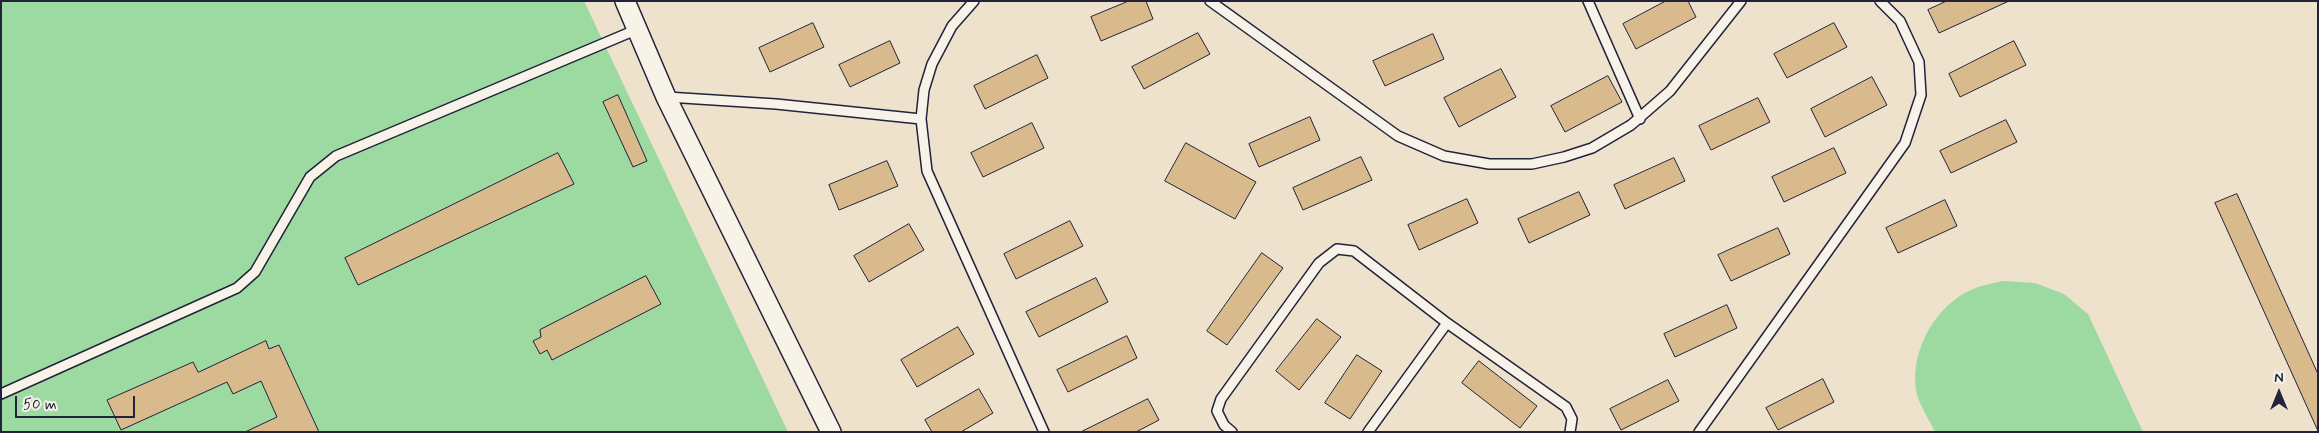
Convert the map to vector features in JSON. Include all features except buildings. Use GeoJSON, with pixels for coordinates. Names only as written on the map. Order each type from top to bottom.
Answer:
{"type":"FeatureCollection","features":[{"type":"Feature","properties":{"kind":"street"},"geometry":{"type":"LineString","coordinates":[[625,1],[666,97],[831,432]]}},
{"type":"Feature","properties":{"kind":"lane"},"geometry":{"type":"LineString","coordinates":[[974,1],[952,26],[932,64],[924,90],[921,118],[927,171],[1044,432]]}},
{"type":"Feature","properties":{"kind":"lane"},"geometry":{"type":"LineString","coordinates":[[1210,1],[1398,136],[1444,156],[1489,164],[1532,164],[1592,148],[1640,119],[1670,91],[1742,1]]}},
{"type":"Feature","properties":{"kind":"lane"},"geometry":{"type":"LineString","coordinates":[[1588,1],[1640,119]]}},
{"type":"Feature","properties":{"kind":"lane"},"geometry":{"type":"LineString","coordinates":[[1698,432],[1906,143],[1921,95],[1919,62],[1900,21],[1880,1]]}},
{"type":"Feature","properties":{"kind":"lane"},"geometry":{"type":"LineString","coordinates":[[1,394],[236,288],[255,272],[310,177],[336,156],[638,28]]}},
{"type":"Feature","properties":{"kind":"lane"},"geometry":{"type":"LineString","coordinates":[[666,97],[776,104],[921,118]]}},
{"type":"Feature","properties":{"kind":"lane"},"geometry":{"type":"LineString","coordinates":[[1232,432],[1224,426],[1216,411],[1221,399],[1318,263],[1337,249],[1354,251],[1447,323],[1566,407],[1572,419],[1570,432]]}},
{"type":"Feature","properties":{"kind":"lane"},"geometry":{"type":"LineString","coordinates":[[1368,432],[1447,323]]}},
{"type":"Feature","properties":{"kind":"green space"},"geometry":{"type":"Polygon","coordinates":[[[1,1],[584,1],[788,432],[1,432],[1,1]]]}},
{"type":"Feature","properties":{"kind":"green space"},"geometry":{"type":"Polygon","coordinates":[[[2003,281],[2035,283],[2064,294],[2088,314],[2143,432],[1935,432],[1921,406],[1916,390],[1917,359],[1922,344],[1929,330],[1948,305],[1973,289],[2003,281]]]}}]}
